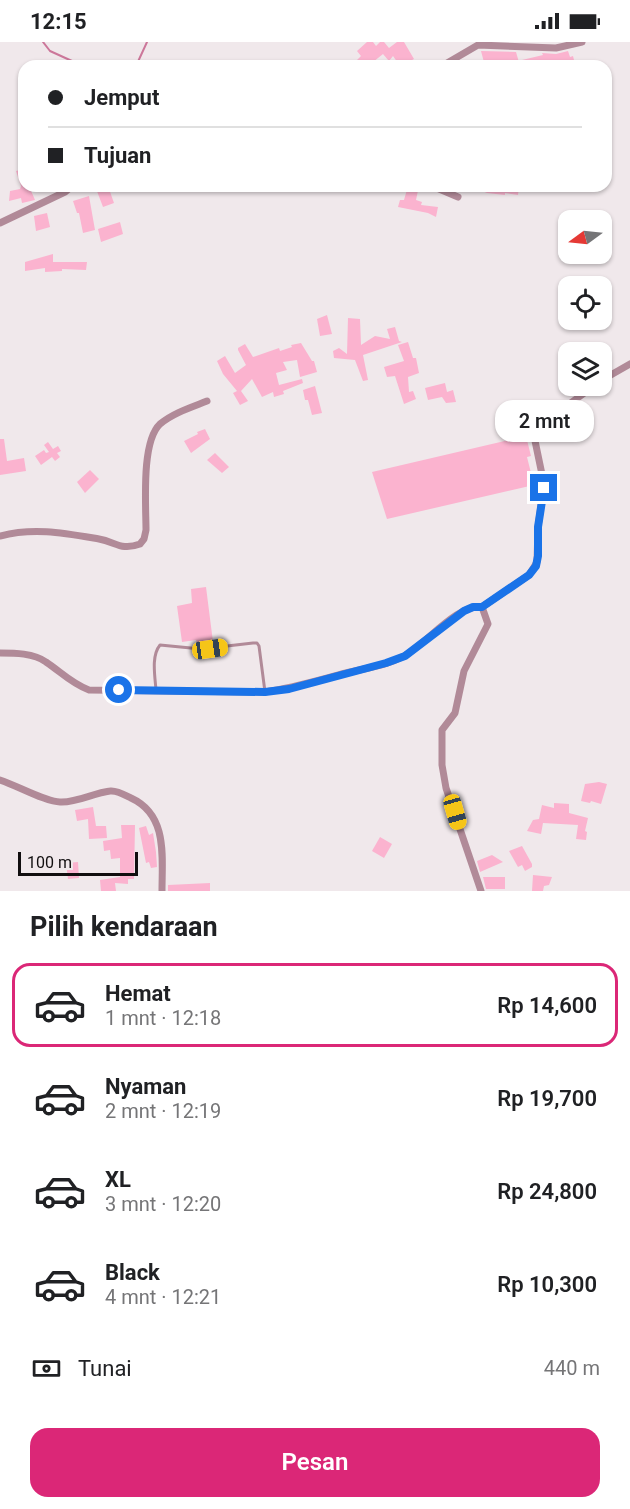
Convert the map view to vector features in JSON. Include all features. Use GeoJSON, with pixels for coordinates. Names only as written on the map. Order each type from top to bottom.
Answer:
{"type":"FeatureCollection","features":[{"type":"Feature","properties":{"kind":"street"},"geometry":{"type":"LineString","coordinates":[[452,60],[478,45],[556,48],[582,42]]}},
{"type":"Feature","properties":{"kind":"street"},"geometry":{"type":"LineString","coordinates":[[0,223],[65,192]]}},
{"type":"Feature","properties":{"kind":"street"},"geometry":{"type":"LineString","coordinates":[[446,192],[458,197]]}},
{"type":"Feature","properties":{"kind":"street"},"geometry":{"type":"LineString","coordinates":[[612,374],[630,364]]}},
{"type":"Feature","properties":{"kind":"street"},"geometry":{"type":"LineString","coordinates":[[0,653],[20,654],[44,660],[79,687],[89,690],[157,692],[265,692],[289,689],[405,656],[464,611],[473,607],[482,607],[529,575],[537,562],[538,527],[544,484],[534,436],[535,429],[580,396]]}},
{"type":"Feature","properties":{"kind":"street"},"geometry":{"type":"LineString","coordinates":[[0,536],[44,530],[103,540],[121,547],[140,544],[146,530],[146,473],[149,449],[155,432],[158,426],[174,415],[207,401]]}},
{"type":"Feature","properties":{"kind":"street"},"geometry":{"type":"LineString","coordinates":[[481,891],[446,788],[443,776],[441,737],[442,730],[456,713],[464,671],[488,624],[482,607]]}},
{"type":"Feature","properties":{"kind":"street"},"geometry":{"type":"LineString","coordinates":[[0,780],[59,803],[111,791],[140,802],[153,814],[158,825],[161,838],[162,891]]}},
{"type":"Feature","properties":{"kind":"lane"},"geometry":{"type":"LineString","coordinates":[[157,692],[155,657],[160,645],[201,650],[257,643],[260,650],[265,692]]}},
{"type":"Feature","properties":{"kind":"building"},"geometry":{"type":"Polygon","coordinates":[[[367,42],[373,42],[376,46],[384,42],[389,48],[397,42],[404,42],[414,59],[396,60],[393,56],[388,60],[383,54],[376,60],[357,60],[361,56],[357,51],[367,42]]]}},
{"type":"Feature","properties":{"kind":"building"},"geometry":{"type":"Polygon","coordinates":[[[481,51],[516,52],[518,60],[512,60],[483,60],[481,51]]]}},
{"type":"Feature","properties":{"kind":"building"},"geometry":{"type":"Polygon","coordinates":[[[568,51],[574,60],[522,60],[543,55],[542,53],[556,54],[568,51]]]}},
{"type":"Feature","properties":{"kind":"building"},"geometry":{"type":"Polygon","coordinates":[[[18,189],[18,192],[32,192],[35,200],[22,203],[21,198],[9,201],[10,191],[18,189]]]}},
{"type":"Feature","properties":{"kind":"building"},"geometry":{"type":"Polygon","coordinates":[[[97,192],[110,192],[114,203],[103,207],[97,192]]]}},
{"type":"Feature","properties":{"kind":"building"},"geometry":{"type":"Polygon","coordinates":[[[406,192],[418,192],[416,200],[422,202],[421,205],[438,207],[436,217],[428,213],[398,207],[400,200],[404,200],[406,192]]]}},
{"type":"Feature","properties":{"kind":"building"},"geometry":{"type":"Polygon","coordinates":[[[485,192],[518,192],[518,195],[485,192]]]}},
{"type":"Feature","properties":{"kind":"building"},"geometry":{"type":"Polygon","coordinates":[[[89,196],[95,230],[83,233],[79,213],[73,201],[89,196]]]}},
{"type":"Feature","properties":{"kind":"building"},"geometry":{"type":"Polygon","coordinates":[[[47,213],[50,227],[36,231],[34,216],[47,213]]]}},
{"type":"Feature","properties":{"kind":"building"},"geometry":{"type":"Polygon","coordinates":[[[120,222],[123,234],[101,242],[98,229],[120,222]]]}},
{"type":"Feature","properties":{"kind":"building"},"geometry":{"type":"Polygon","coordinates":[[[53,254],[53,262],[87,262],[86,270],[62,269],[62,271],[45,272],[45,268],[25,271],[25,262],[53,254]]]}},
{"type":"Feature","properties":{"kind":"building"},"geometry":{"type":"Polygon","coordinates":[[[327,315],[332,334],[320,336],[317,319],[327,315]]]}},
{"type":"Feature","properties":{"kind":"building"},"geometry":{"type":"Polygon","coordinates":[[[348,318],[360,319],[361,345],[375,336],[390,339],[387,329],[395,327],[399,341],[402,342],[363,355],[368,380],[363,381],[355,360],[334,358],[333,351],[339,348],[347,354],[348,318]]]}},
{"type":"Feature","properties":{"kind":"building"},"geometry":{"type":"Polygon","coordinates":[[[408,342],[413,358],[416,358],[419,373],[408,377],[409,392],[413,391],[416,399],[404,404],[395,376],[387,377],[384,367],[404,361],[398,345],[408,342]]]}},
{"type":"Feature","properties":{"kind":"building"},"geometry":{"type":"Polygon","coordinates":[[[301,343],[314,361],[317,372],[300,377],[297,360],[283,362],[287,370],[276,373],[279,385],[302,379],[303,383],[283,391],[284,394],[274,397],[273,392],[262,397],[252,379],[241,391],[248,401],[240,405],[233,393],[237,391],[223,374],[217,361],[225,356],[235,373],[246,365],[238,350],[245,344],[253,357],[301,343]]]}},
{"type":"Feature","properties":{"kind":"building"},"geometry":{"type":"Polygon","coordinates":[[[445,383],[447,392],[453,390],[456,402],[446,403],[442,397],[428,400],[425,388],[445,383]]]}},
{"type":"Feature","properties":{"kind":"building"},"geometry":{"type":"Polygon","coordinates":[[[315,386],[322,413],[312,415],[303,390],[315,386]]]}},
{"type":"Feature","properties":{"kind":"building"},"geometry":{"type":"Polygon","coordinates":[[[205,429],[210,439],[191,453],[184,441],[205,429]]]}},
{"type":"Feature","properties":{"kind":"building"},"geometry":{"type":"Polygon","coordinates":[[[526,436],[531,456],[527,457],[534,485],[387,519],[372,472],[526,436]]]}},
{"type":"Feature","properties":{"kind":"building"},"geometry":{"type":"Polygon","coordinates":[[[0,439],[4,439],[7,461],[24,458],[26,471],[0,475],[0,439]]]}},
{"type":"Feature","properties":{"kind":"building"},"geometry":{"type":"Polygon","coordinates":[[[48,442],[53,449],[58,446],[61,451],[57,453],[60,457],[55,461],[52,457],[41,465],[35,456],[44,450],[46,453],[49,452],[44,445],[48,442]]]}},
{"type":"Feature","properties":{"kind":"building"},"geometry":{"type":"Polygon","coordinates":[[[215,453],[229,467],[222,473],[207,460],[215,453]]]}},
{"type":"Feature","properties":{"kind":"building"},"geometry":{"type":"Polygon","coordinates":[[[90,470],[99,479],[85,493],[77,482],[90,470]]]}},
{"type":"Feature","properties":{"kind":"building"},"geometry":{"type":"Polygon","coordinates":[[[206,587],[213,642],[197,643],[196,640],[182,642],[177,606],[192,603],[191,589],[206,587]]]}},
{"type":"Feature","properties":{"kind":"building"},"geometry":{"type":"Polygon","coordinates":[[[599,782],[607,784],[601,804],[581,801],[585,784],[599,782]]]}},
{"type":"Feature","properties":{"kind":"building"},"geometry":{"type":"Polygon","coordinates":[[[554,803],[569,804],[569,813],[588,818],[585,831],[587,832],[586,840],[576,839],[578,825],[543,823],[541,834],[527,831],[533,820],[539,819],[542,805],[554,808],[554,803]]]}},
{"type":"Feature","properties":{"kind":"building"},"geometry":{"type":"Polygon","coordinates":[[[93,807],[96,826],[106,826],[107,838],[89,839],[88,819],[77,821],[75,810],[93,807]]]}},
{"type":"Feature","properties":{"kind":"building"},"geometry":{"type":"Polygon","coordinates":[[[121,825],[135,825],[134,879],[128,879],[128,884],[115,883],[116,891],[101,891],[100,880],[120,877],[120,858],[111,859],[110,850],[104,851],[103,841],[122,838],[121,825]]]}},
{"type":"Feature","properties":{"kind":"building"},"geometry":{"type":"Polygon","coordinates":[[[146,826],[149,835],[153,833],[157,867],[151,868],[149,862],[146,863],[139,828],[146,826]]]}},
{"type":"Feature","properties":{"kind":"building"},"geometry":{"type":"Polygon","coordinates":[[[380,837],[392,844],[384,858],[372,851],[380,837]]]}},
{"type":"Feature","properties":{"kind":"building"},"geometry":{"type":"Polygon","coordinates":[[[522,846],[532,864],[532,867],[525,871],[522,865],[518,867],[509,851],[522,846]]]}},
{"type":"Feature","properties":{"kind":"building"},"geometry":{"type":"Polygon","coordinates":[[[492,855],[503,862],[480,872],[477,861],[492,855]]]}},
{"type":"Feature","properties":{"kind":"building"},"geometry":{"type":"Polygon","coordinates":[[[78,862],[79,878],[68,879],[66,863],[78,862]]]}},
{"type":"Feature","properties":{"kind":"building"},"geometry":{"type":"Polygon","coordinates":[[[533,875],[552,877],[549,885],[544,886],[543,891],[532,891],[533,875]]]}},
{"type":"Feature","properties":{"kind":"building"},"geometry":{"type":"Polygon","coordinates":[[[483,877],[505,877],[505,889],[486,889],[483,877]]]}},
{"type":"Feature","properties":{"kind":"building"},"geometry":{"type":"Polygon","coordinates":[[[210,883],[210,891],[168,891],[168,885],[210,883]]]}},
{"type":"Feature","properties":{"kind":"waterway"},"geometry":{"type":"LineString","coordinates":[[43,42],[50,51],[70,60]]}},
{"type":"Feature","properties":{"kind":"waterway"},"geometry":{"type":"LineString","coordinates":[[139,60],[147,42]]}},
{"type":"Feature","properties":{"kind":"route"},"geometry":{"type":"LineString","coordinates":[[119,690],[265,692],[289,689],[405,656],[464,611],[473,607],[482,607],[533,571],[538,556],[538,527],[544,488]]}}]}
